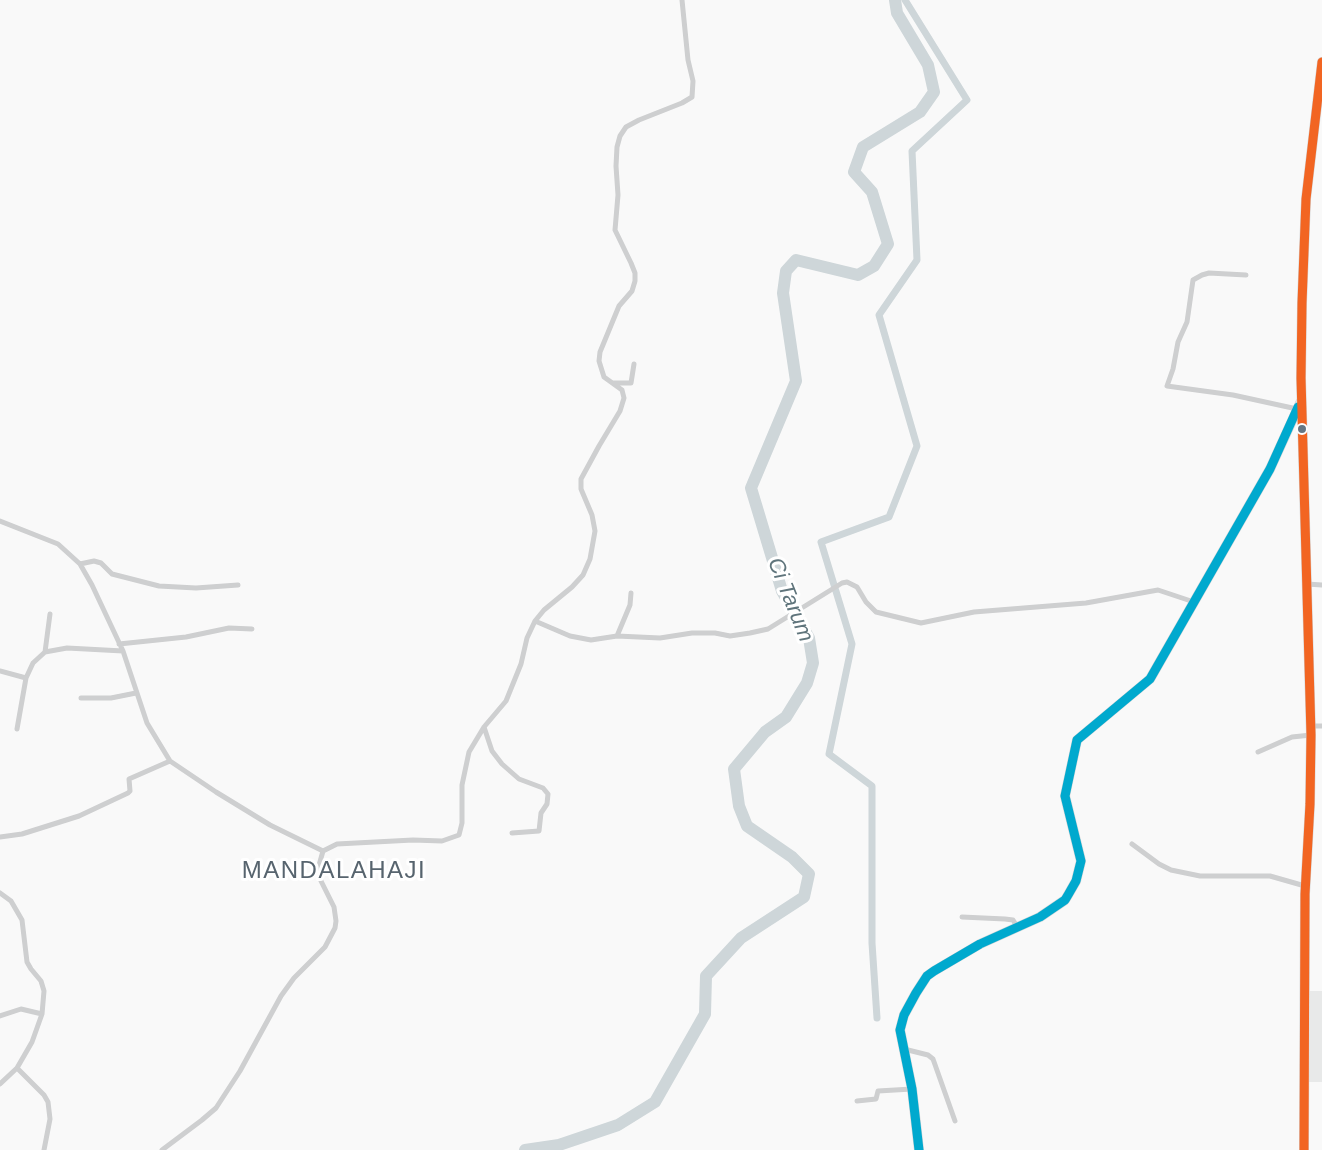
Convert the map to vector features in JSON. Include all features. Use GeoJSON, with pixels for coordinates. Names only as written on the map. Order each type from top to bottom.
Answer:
{"type":"FeatureCollection","features":[{"type":"Feature","properties":{"kind":"main road"},"geometry":{"type":"LineString","coordinates":[[1304,1150],[1305,886],[1311,735],[1302,400],[1302,303],[1306,199],[1319,109],[1322,62]]}},
{"type":"Feature","properties":{"kind":"main road"},"geometry":{"type":"LineString","coordinates":[[919,1150],[912,1089],[900,1029],[915,993],[927,976],[943,964],[1045,914],[1065,900],[1080,871],[1079,849],[1065,796],[1077,740],[1150,679],[1270,469],[1302,400]]}},
{"type":"Feature","properties":{"kind":"street"},"geometry":{"type":"LineString","coordinates":[[162,1150],[216,1108],[245,1062],[281,996],[294,978],[325,947],[336,921],[334,907],[321,881],[318,869],[323,851],[337,844],[413,840],[442,842],[459,835],[462,828],[461,798],[465,765],[473,743],[506,701],[535,621],[583,575],[590,559],[595,531],[592,515],[581,489],[581,479],[620,411],[624,398],[622,390],[604,376],[600,369],[600,351],[620,306],[632,291],[635,273],[615,230],[618,195],[617,147],[620,136],[626,128],[692,97],[693,81],[688,60],[682,0]]}},
{"type":"Feature","properties":{"kind":"street"},"geometry":{"type":"LineString","coordinates":[[1246,275],[1209,273],[1193,280],[1187,322],[1178,342],[1167,386],[1233,395],[1297,409]]}},
{"type":"Feature","properties":{"kind":"street"},"geometry":{"type":"LineString","coordinates":[[613,383],[631,383],[634,364]]}},
{"type":"Feature","properties":{"kind":"street"},"geometry":{"type":"LineString","coordinates":[[0,521],[58,544],[80,564],[123,651],[147,723],[170,760],[270,825],[323,851]]}},
{"type":"Feature","properties":{"kind":"street"},"geometry":{"type":"LineString","coordinates":[[80,564],[94,561],[101,563],[112,574],[159,586],[196,588],[238,585]]}},
{"type":"Feature","properties":{"kind":"street"},"geometry":{"type":"LineString","coordinates":[[535,621],[570,636],[591,640],[617,636],[660,638],[692,633],[715,633],[730,636],[760,631],[782,621],[839,585],[848,582],[857,587],[866,602],[876,612],[921,623],[974,612],[1086,603],[1158,590],[1194,602]]}},
{"type":"Feature","properties":{"kind":"street"},"geometry":{"type":"LineString","coordinates":[[1307,584],[1322,585]]}},
{"type":"Feature","properties":{"kind":"street"},"geometry":{"type":"LineString","coordinates":[[617,636],[630,605],[631,593]]}},
{"type":"Feature","properties":{"kind":"street"},"geometry":{"type":"LineString","coordinates":[[45,652],[50,614]]}},
{"type":"Feature","properties":{"kind":"street"},"geometry":{"type":"LineString","coordinates":[[119,644],[186,637],[229,628],[252,629]]}},
{"type":"Feature","properties":{"kind":"street"},"geometry":{"type":"LineString","coordinates":[[16,729],[26,678],[33,663],[45,652],[67,648],[123,651]]}},
{"type":"Feature","properties":{"kind":"street"},"geometry":{"type":"LineString","coordinates":[[0,671],[26,678]]}},
{"type":"Feature","properties":{"kind":"street"},"geometry":{"type":"LineString","coordinates":[[81,698],[111,698],[136,693]]}},
{"type":"Feature","properties":{"kind":"street"},"geometry":{"type":"LineString","coordinates":[[1310,726],[1322,726]]}},
{"type":"Feature","properties":{"kind":"street"},"geometry":{"type":"LineString","coordinates":[[484,727],[492,751],[502,764],[519,779],[543,788],[548,794],[547,804],[541,813],[539,831],[512,833]]}},
{"type":"Feature","properties":{"kind":"street"},"geometry":{"type":"LineString","coordinates":[[1258,752],[1292,738],[1311,735]]}},
{"type":"Feature","properties":{"kind":"street"},"geometry":{"type":"LineString","coordinates":[[0,837],[22,834],[78,816],[129,792],[129,779],[170,760]]}},
{"type":"Feature","properties":{"kind":"street"},"geometry":{"type":"LineString","coordinates":[[1132,844],[1158,864],[1171,870],[1200,876],[1270,876],[1305,886]]}},
{"type":"Feature","properties":{"kind":"street"},"geometry":{"type":"LineString","coordinates":[[0,893],[3,898],[11,901],[22,920],[27,962],[44,988],[42,1014],[32,1042],[17,1068],[0,1084]]}},
{"type":"Feature","properties":{"kind":"street"},"geometry":{"type":"LineString","coordinates":[[962,917],[1013,920],[1018,928]]}},
{"type":"Feature","properties":{"kind":"street"},"geometry":{"type":"LineString","coordinates":[[0,1016],[17,1010],[42,1014]]}},
{"type":"Feature","properties":{"kind":"street"},"geometry":{"type":"LineString","coordinates":[[904,1049],[928,1055],[933,1059],[955,1121]]}},
{"type":"Feature","properties":{"kind":"street"},"geometry":{"type":"LineString","coordinates":[[17,1068],[48,1102],[50,1119],[44,1150]]}},
{"type":"Feature","properties":{"kind":"street"},"geometry":{"type":"LineString","coordinates":[[857,1101],[876,1099],[878,1091],[912,1089]]}},
{"type":"Feature","properties":{"kind":"shaded area"},"geometry":{"type":"Polygon","coordinates":[[[1310,991],[1322,991],[1322,1082],[1309,1082],[1310,991]]]}},
{"type":"Feature","properties":{"kind":"waterway","name":"Ci Tarum"},"geometry":{"type":"LineString","coordinates":[[525,1150],[559,1145],[618,1125],[655,1102],[705,1014],[706,976],[741,938],[804,897],[809,874],[792,857],[747,826],[739,806],[734,769],[765,732],[786,717],[807,683],[813,663],[809,638],[782,591],[751,488],[796,381],[783,293],[786,271],[796,260],[858,275],[874,266],[888,244],[872,192],[854,172],[863,147],[920,112],[934,92],[928,65],[897,13],[895,0]]}},
{"type":"Feature","properties":{"kind":"waterway"},"geometry":{"type":"LineString","coordinates":[[877,1018],[872,943],[872,786],[829,754],[852,644],[821,542],[889,517],[917,446],[879,315],[917,260],[912,151],[967,100],[905,0]]}},
{"type":"Feature","properties":{"kind":"transit line"},"geometry":{"type":"LineString","coordinates":[[1304,1150],[1305,894],[1311,735],[1301,378],[1302,303],[1306,199],[1322,62]]}},
{"type":"Feature","properties":{"kind":"transit line"},"geometry":{"type":"LineString","coordinates":[[919,1150],[912,1089],[900,1030],[904,1015],[927,976],[980,944],[1040,917],[1065,900],[1076,881],[1081,861],[1065,796],[1077,740],[1150,679],[1270,469],[1298,407]]}},
{"type":"Feature","properties":{"kind":"district","name":"MANDALAHAJI"},"geometry":{"type":"Point","coordinates":[334,871]}}]}
